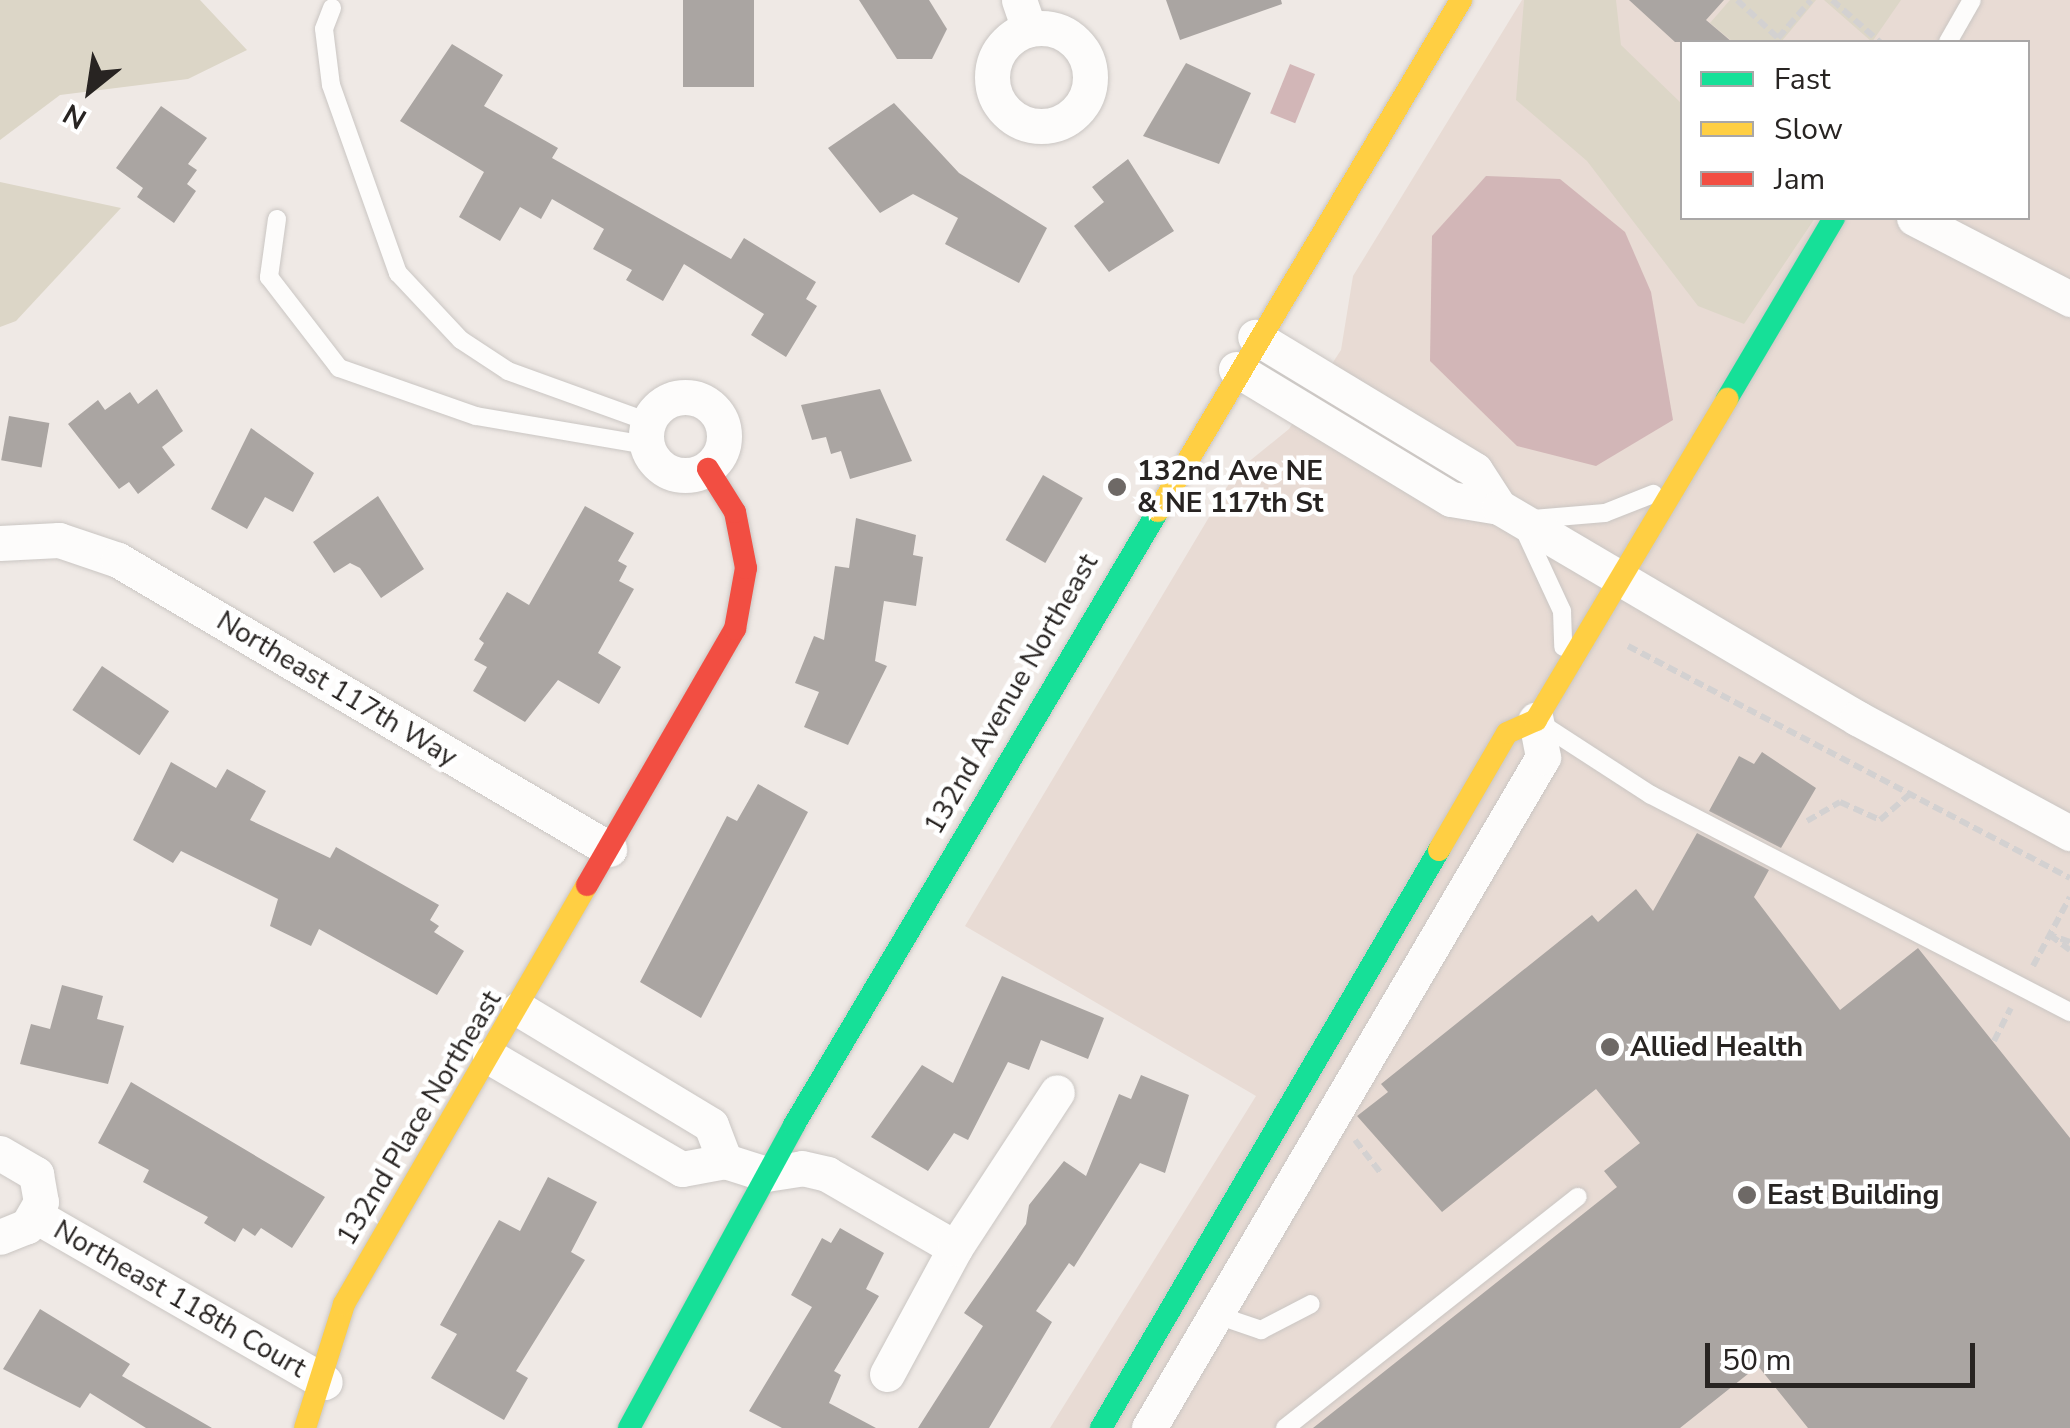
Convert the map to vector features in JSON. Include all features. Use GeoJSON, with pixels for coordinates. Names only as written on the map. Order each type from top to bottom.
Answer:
{"type":"FeatureCollection","features":[{"type":"Feature","properties":{"kind":"street","name":"132nd Avenue Northeast"},"geometry":{"type":"LineString","coordinates":[[629,1428],[766,1174],[1236,369],[1460,0]]}},
{"type":"Feature","properties":{"kind":"street"},"geometry":{"type":"LineString","coordinates":[[1102,1428],[1507,733],[1536,720],[1833,220]]}},
{"type":"Feature","properties":{"kind":"street"},"geometry":{"type":"LineString","coordinates":[[1918,220],[2070,299]]}},
{"type":"Feature","properties":{"kind":"street"},"geometry":{"type":"LineString","coordinates":[[1255,338],[1475,470],[1509,512]]}},
{"type":"Feature","properties":{"kind":"street"},"geometry":{"type":"LineString","coordinates":[[1236,369],[1451,499],[1509,512],[1617,578],[2070,832]]}},
{"type":"Feature","properties":{"kind":"street"},"geometry":{"type":"LineString","coordinates":[[676,398],[706,403],[724,444],[708,469],[664,470],[648,433],[676,398]]}},
{"type":"Feature","properties":{"kind":"street","name":"132nd Place Northeast"},"geometry":{"type":"LineString","coordinates":[[305,1428],[325,1382],[344,1304],[519,1009],[735,629],[746,568],[736,512],[708,469]]}},
{"type":"Feature","properties":{"kind":"street","name":"Northeast 117th Way"},"geometry":{"type":"LineString","coordinates":[[0,543],[59,540],[118,560],[609,849]]}},
{"type":"Feature","properties":{"kind":"street"},"geometry":{"type":"LineString","coordinates":[[1148,1428],[1542,756],[1536,720]]}},
{"type":"Feature","properties":{"kind":"street"},"geometry":{"type":"LineString","coordinates":[[519,1009],[711,1125],[725,1161]]}},
{"type":"Feature","properties":{"kind":"street"},"geometry":{"type":"LineString","coordinates":[[490,1057],[682,1170],[725,1161],[766,1174],[802,1168],[827,1174],[955,1248]]}},
{"type":"Feature","properties":{"kind":"street"},"geometry":{"type":"LineString","coordinates":[[887,1374],[955,1248],[1057,1092]]}},
{"type":"Feature","properties":{"kind":"street","name":"Northeast 118th Court"},"geometry":{"type":"LineString","coordinates":[[0,1153],[36,1174],[36,1216]]}},
{"type":"Feature","properties":{"kind":"street","name":"Northeast 118th Court"},"geometry":{"type":"LineString","coordinates":[[36,1216],[325,1382]]}},
{"type":"Feature","properties":{"kind":"street","name":"Northeast 118th Court"},"geometry":{"type":"LineString","coordinates":[[0,1236],[36,1216]]}},
{"type":"Feature","properties":{"kind":"lane"},"geometry":{"type":"LineString","coordinates":[[1949,40],[1972,0]]}},
{"type":"Feature","properties":{"kind":"lane"},"geometry":{"type":"LineString","coordinates":[[332,8],[324,29],[331,85],[398,274],[462,340],[508,371],[648,433]]}},
{"type":"Feature","properties":{"kind":"lane"},"geometry":{"type":"LineString","coordinates":[[277,218],[269,277],[339,368],[476,416],[648,433]]}},
{"type":"Feature","properties":{"kind":"lane"},"geometry":{"type":"LineString","coordinates":[[1562,674],[1562,610],[1509,512],[1604,513],[1675,482]]}},
{"type":"Feature","properties":{"kind":"lane"},"geometry":{"type":"LineString","coordinates":[[1536,720],[1651,796],[2070,1012]]}},
{"type":"Feature","properties":{"kind":"lane"},"geometry":{"type":"LineString","coordinates":[[1304,1028],[1363,1062]]}},
{"type":"Feature","properties":{"kind":"lane"},"geometry":{"type":"LineString","coordinates":[[1285,1428],[1578,1197]]}},
{"type":"Feature","properties":{"kind":"lane"},"geometry":{"type":"LineString","coordinates":[[1176,1299],[1261,1330],[1311,1304]]}},
{"type":"Feature","properties":{"kind":"path"},"geometry":{"type":"LineString","coordinates":[[1737,0],[1778,38],[1811,0]]}},
{"type":"Feature","properties":{"kind":"path"},"geometry":{"type":"LineString","coordinates":[[1832,0],[1878,40]]}},
{"type":"Feature","properties":{"kind":"path"},"geometry":{"type":"LineString","coordinates":[[1623,643],[2070,878]]}},
{"type":"Feature","properties":{"kind":"path"},"geometry":{"type":"LineString","coordinates":[[1807,821],[1840,802],[1880,820],[1910,794]]}},
{"type":"Feature","properties":{"kind":"path"},"geometry":{"type":"LineString","coordinates":[[2028,976],[2070,896]]}},
{"type":"Feature","properties":{"kind":"path"},"geometry":{"type":"LineString","coordinates":[[2050,935],[2070,946]]}},
{"type":"Feature","properties":{"kind":"path"},"geometry":{"type":"LineString","coordinates":[[1342,1124],[1380,1172]]}},
{"type":"Feature","properties":{"kind":"shaded area"},"geometry":{"type":"Polygon","coordinates":[[[0,0],[200,0],[247,50],[188,79],[60,95],[0,140],[0,0]]]}},
{"type":"Feature","properties":{"kind":"shaded area"},"geometry":{"type":"Polygon","coordinates":[[[1522,0],[2070,0],[2070,1428],[1050,1428],[1256,1096],[965,926],[1236,472],[1289,429],[1341,350],[1353,276],[1522,0]]]}},
{"type":"Feature","properties":{"kind":"shaded area"},"geometry":{"type":"Polygon","coordinates":[[[1524,0],[1616,0],[1621,45],[1680,102],[1680,220],[1814,220],[1744,324],[1698,306],[1587,161],[1516,100],[1524,0]]]}},
{"type":"Feature","properties":{"kind":"shaded area"},"geometry":{"type":"Polygon","coordinates":[[[1730,0],[1816,0],[1783,40],[1731,40],[1710,23],[1730,0]]]}},
{"type":"Feature","properties":{"kind":"shaded area"},"geometry":{"type":"Polygon","coordinates":[[[1824,0],[1901,0],[1870,40],[1824,0]]]}},
{"type":"Feature","properties":{"kind":"shaded area"},"geometry":{"type":"Polygon","coordinates":[[[1290,64],[1315,74],[1295,123],[1270,113],[1290,64]]]}},
{"type":"Feature","properties":{"kind":"shaded area"},"geometry":{"type":"Polygon","coordinates":[[[1486,176],[1560,179],[1625,232],[1651,292],[1673,420],[1596,466],[1517,446],[1430,361],[1432,236],[1486,176]]]}},
{"type":"Feature","properties":{"kind":"shaded area"},"geometry":{"type":"Polygon","coordinates":[[[0,182],[121,208],[16,321],[0,327],[0,182]]]}},
{"type":"Feature","properties":{"kind":"building"},"geometry":{"type":"Polygon","coordinates":[[[683,0],[754,0],[754,87],[683,87],[683,0]]]}},
{"type":"Feature","properties":{"kind":"building"},"geometry":{"type":"Polygon","coordinates":[[[859,0],[929,0],[947,29],[932,59],[897,59],[859,0]]]}},
{"type":"Feature","properties":{"kind":"building"},"geometry":{"type":"Polygon","coordinates":[[[1166,0],[1281,0],[1282,4],[1180,40],[1166,0]]]}},
{"type":"Feature","properties":{"kind":"building"},"geometry":{"type":"Polygon","coordinates":[[[1629,0],[1724,0],[1706,20],[1730,40],[1675,42],[1629,0]]]}},
{"type":"Feature","properties":{"kind":"building"},"geometry":{"type":"Polygon","coordinates":[[[452,44],[503,75],[484,106],[558,148],[552,158],[731,259],[744,238],[816,282],[806,299],[817,306],[786,357],[751,335],[764,314],[684,264],[663,301],[626,280],[632,270],[593,249],[604,229],[552,199],[541,219],[520,207],[500,241],[459,217],[484,172],[400,121],[452,44]]]}},
{"type":"Feature","properties":{"kind":"building"},"geometry":{"type":"Polygon","coordinates":[[[1186,63],[1251,93],[1219,164],[1143,136],[1186,63]]]}},
{"type":"Feature","properties":{"kind":"building"},"geometry":{"type":"Polygon","coordinates":[[[894,103],[959,173],[1047,228],[1019,283],[945,244],[958,218],[913,194],[880,213],[828,148],[894,103]]]}},
{"type":"Feature","properties":{"kind":"building"},"geometry":{"type":"Polygon","coordinates":[[[161,106],[207,138],[188,164],[197,170],[187,184],[196,191],[174,223],[137,197],[143,188],[116,168],[161,106]]]}},
{"type":"Feature","properties":{"kind":"building"},"geometry":{"type":"Polygon","coordinates":[[[1128,159],[1174,231],[1109,272],[1074,226],[1104,202],[1092,187],[1128,159]]]}},
{"type":"Feature","properties":{"kind":"building"},"geometry":{"type":"Polygon","coordinates":[[[157,389],[183,431],[162,447],[175,465],[138,494],[129,482],[119,489],[68,424],[98,400],[105,410],[130,392],[138,404],[157,389]]]}},
{"type":"Feature","properties":{"kind":"building"},"geometry":{"type":"Polygon","coordinates":[[[880,389],[912,461],[850,479],[841,451],[831,454],[826,437],[812,440],[801,405],[880,389]]]}},
{"type":"Feature","properties":{"kind":"building"},"geometry":{"type":"Polygon","coordinates":[[[9,416],[49,423],[42,467],[1,460],[9,416]]]}},
{"type":"Feature","properties":{"kind":"building"},"geometry":{"type":"Polygon","coordinates":[[[251,428],[314,473],[293,512],[265,497],[247,529],[211,509],[251,428]]]}},
{"type":"Feature","properties":{"kind":"building"},"geometry":{"type":"Polygon","coordinates":[[[1043,475],[1083,498],[1045,563],[1006,540],[1043,475]]]}},
{"type":"Feature","properties":{"kind":"building"},"geometry":{"type":"Polygon","coordinates":[[[378,496],[424,569],[381,598],[360,568],[350,563],[334,573],[313,542],[378,496]]]}},
{"type":"Feature","properties":{"kind":"building"},"geometry":{"type":"Polygon","coordinates":[[[585,506],[634,533],[618,561],[627,566],[619,581],[634,589],[598,653],[621,667],[599,704],[558,680],[525,722],[473,691],[487,667],[474,660],[484,643],[479,639],[507,592],[529,605],[585,506]]]}},
{"type":"Feature","properties":{"kind":"building"},"geometry":{"type":"Polygon","coordinates":[[[856,518],[916,535],[913,555],[923,557],[916,606],[884,601],[875,661],[887,666],[848,745],[804,727],[819,692],[795,683],[814,636],[824,640],[835,566],[849,568],[856,518]]]}},
{"type":"Feature","properties":{"kind":"building"},"geometry":{"type":"Polygon","coordinates":[[[102,666],[169,711],[140,755],[72,710],[102,666]]]}},
{"type":"Feature","properties":{"kind":"building"},"geometry":{"type":"Polygon","coordinates":[[[1762,752],[1816,788],[1781,848],[1709,811],[1739,756],[1754,764],[1762,752]]]}},
{"type":"Feature","properties":{"kind":"building"},"geometry":{"type":"Polygon","coordinates":[[[171,762],[216,788],[227,769],[266,791],[250,820],[330,858],[336,847],[439,905],[430,920],[439,926],[434,932],[464,951],[437,995],[319,929],[311,946],[270,926],[278,899],[181,851],[173,863],[133,840],[171,762]]]}},
{"type":"Feature","properties":{"kind":"building"},"geometry":{"type":"Polygon","coordinates":[[[758,784],[808,812],[701,1018],[640,982],[727,816],[737,821],[758,784]]]}},
{"type":"Feature","properties":{"kind":"building","name":"East Building"},"geometry":{"type":"Polygon","coordinates":[[[1697,833],[1769,870],[1754,897],[1840,1010],[1918,948],[2070,1138],[2070,1428],[1808,1428],[1758,1366],[1680,1428],[1313,1428],[1617,1187],[1604,1171],[1640,1143],[1596,1089],[1442,1212],[1357,1116],[1388,1092],[1381,1084],[1592,915],[1598,922],[1636,889],[1653,911],[1697,833]]]}},
{"type":"Feature","properties":{"kind":"building"},"geometry":{"type":"Polygon","coordinates":[[[1002,976],[1104,1018],[1088,1059],[1041,1040],[1029,1070],[1008,1062],[968,1140],[954,1133],[928,1171],[871,1137],[922,1065],[953,1083],[1002,976]]]}},
{"type":"Feature","properties":{"kind":"building"},"geometry":{"type":"Polygon","coordinates":[[[62,985],[103,996],[97,1019],[124,1026],[108,1084],[20,1064],[31,1024],[50,1029],[62,985]]]}},
{"type":"Feature","properties":{"kind":"building"},"geometry":{"type":"Polygon","coordinates":[[[1141,1075],[1189,1095],[1165,1173],[1140,1163],[1074,1267],[1069,1263],[1036,1311],[1052,1322],[989,1428],[918,1428],[983,1326],[964,1313],[1026,1224],[1029,1205],[1064,1161],[1086,1176],[1119,1094],[1131,1099],[1141,1075]]]}},
{"type":"Feature","properties":{"kind":"building"},"geometry":{"type":"Polygon","coordinates":[[[131,1082],[325,1197],[292,1248],[261,1228],[255,1236],[243,1228],[235,1242],[204,1223],[208,1217],[143,1182],[149,1170],[98,1143],[131,1082]]]}},
{"type":"Feature","properties":{"kind":"building"},"geometry":{"type":"Polygon","coordinates":[[[548,1177],[597,1202],[571,1252],[585,1260],[516,1371],[528,1378],[504,1420],[431,1378],[457,1334],[440,1325],[499,1220],[520,1231],[548,1177]]]}},
{"type":"Feature","properties":{"kind":"building"},"geometry":{"type":"Polygon","coordinates":[[[840,1228],[884,1253],[866,1289],[879,1296],[834,1371],[841,1375],[829,1403],[876,1428],[782,1428],[749,1411],[812,1307],[791,1295],[822,1238],[831,1243],[840,1228]]]}},
{"type":"Feature","properties":{"kind":"building"},"geometry":{"type":"Polygon","coordinates":[[[40,1309],[130,1364],[122,1376],[212,1428],[146,1428],[90,1393],[80,1408],[3,1369],[40,1309]]]}},
{"type":"Feature","properties":{"kind":"traffic: fast"},"geometry":{"type":"LineString","coordinates":[[1727,399],[1833,220]]}},
{"type":"Feature","properties":{"kind":"traffic: fast"},"geometry":{"type":"LineString","coordinates":[[629,1428],[794,1125],[1158,511]]}},
{"type":"Feature","properties":{"kind":"traffic: fast"},"geometry":{"type":"LineString","coordinates":[[1101,1428],[1439,850]]}},
{"type":"Feature","properties":{"kind":"traffic: slow"},"geometry":{"type":"LineString","coordinates":[[1158,511],[1461,0]]}},
{"type":"Feature","properties":{"kind":"traffic: slow"},"geometry":{"type":"LineString","coordinates":[[1439,850],[1507,733],[1536,720],[1727,399]]}},
{"type":"Feature","properties":{"kind":"traffic: slow"},"geometry":{"type":"LineString","coordinates":[[305,1428],[344,1304],[587,885]]}},
{"type":"Feature","properties":{"kind":"traffic: jam"},"geometry":{"type":"LineString","coordinates":[[587,885],[735,629],[746,568],[735,512],[708,469]]}},
{"type":"Feature","properties":{"kind":"place","name":"132nd Ave NE & NE 117th St"},"geometry":{"type":"Point","coordinates":[1117,487]}},
{"type":"Feature","properties":{"kind":"place","name":"Allied Health"},"geometry":{"type":"Point","coordinates":[1610,1047]}},
{"type":"Feature","properties":{"kind":"place","name":"East Building"},"geometry":{"type":"Point","coordinates":[1747,1195]}}]}
